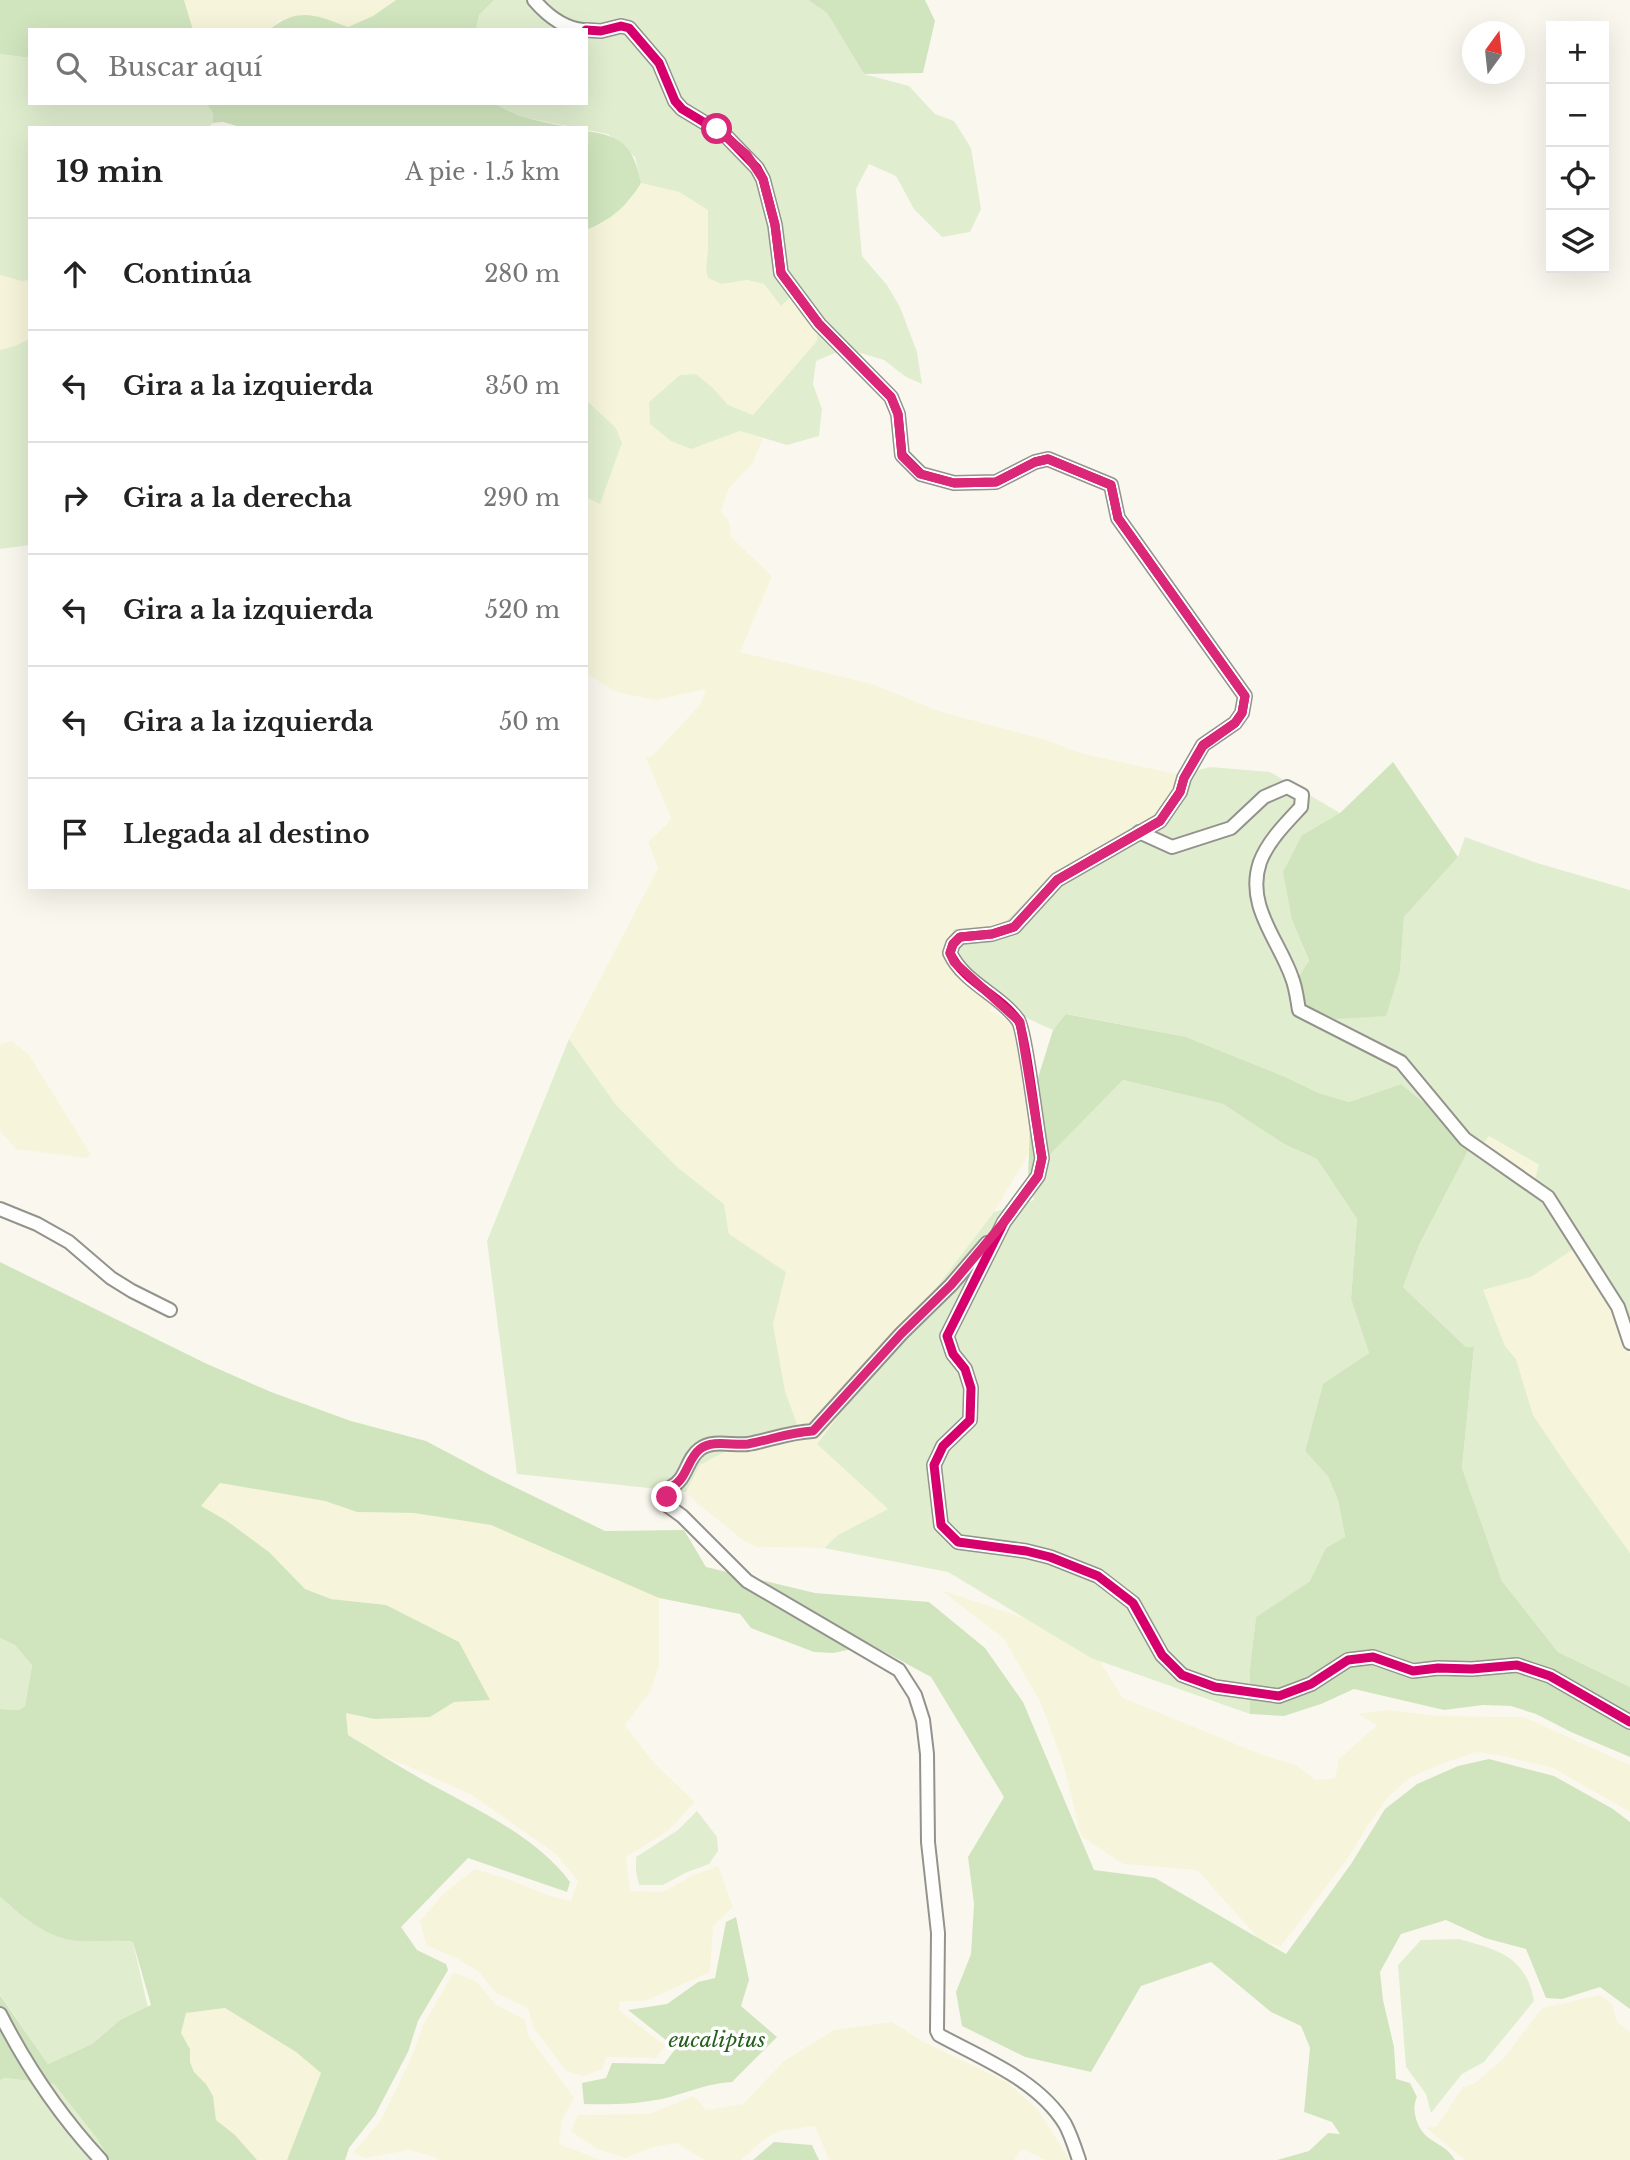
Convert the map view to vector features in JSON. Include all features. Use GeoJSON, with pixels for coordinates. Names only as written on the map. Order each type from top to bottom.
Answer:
{"type":"FeatureCollection","features":[{"type":"Feature","properties":{"kind":"street"},"geometry":{"type":"LineString","coordinates":[[534,0],[548,15],[574,28]]}},
{"type":"Feature","properties":{"kind":"street"},"geometry":{"type":"LineString","coordinates":[[588,30],[601,31],[621,26],[629,28],[659,63],[675,101],[682,109],[725,135],[757,168],[763,179],[775,225],[781,273],[819,324],[891,397],[898,414],[902,456],[920,474],[954,483],[996,482],[1035,462],[1048,459],[1111,485],[1118,518],[1245,696],[1242,713],[1235,723],[1203,746],[1184,778],[1180,792],[1160,821],[1057,880],[1014,927],[992,934],[960,937],[953,944],[950,953],[954,962],[1020,1022],[1042,1158],[1038,1176],[1004,1222],[951,1285],[901,1334],[813,1431],[792,1432],[747,1444],[707,1444],[696,1451],[679,1484],[671,1487],[667,1497],[668,1506],[682,1516],[747,1581],[899,1671],[915,1695],[923,1720],[927,1754],[928,1842],[938,1933],[937,2031],[939,2035],[1017,2077],[1043,2099],[1065,2124],[1079,2160]]}},
{"type":"Feature","properties":{"kind":"street"},"geometry":{"type":"LineString","coordinates":[[1139,832],[1172,847],[1231,828],[1264,797],[1287,787],[1301,795],[1301,807],[1276,834],[1260,862],[1256,888],[1265,923],[1292,977],[1299,1010],[1401,1062],[1465,1139],[1548,1196],[1618,1307],[1630,1343]]}},
{"type":"Feature","properties":{"kind":"street"},"geometry":{"type":"LineString","coordinates":[[0,1209],[37,1224],[69,1242],[111,1278],[170,1310]]}},
{"type":"Feature","properties":{"kind":"street"},"geometry":{"type":"LineString","coordinates":[[1004,1222],[947,1336],[953,1354],[965,1369],[971,1388],[970,1420],[943,1446],[934,1465],[941,1525],[958,1542],[1026,1551],[1050,1557],[1098,1576],[1133,1603],[1162,1655],[1182,1675],[1215,1687],[1279,1696],[1311,1684],[1348,1660],[1373,1657],[1413,1671],[1517,1665],[1550,1676],[1630,1722]]}},
{"type":"Feature","properties":{"kind":"street"},"geometry":{"type":"LineString","coordinates":[[0,2014],[28,2065],[57,2109],[101,2160]]}},
{"type":"Feature","properties":{"kind":"green space"},"geometry":{"type":"Polygon","coordinates":[[[0,0],[184,0],[192,28],[28,28],[28,58],[0,54],[0,0]]]}},
{"type":"Feature","properties":{"kind":"green space"},"geometry":{"type":"Polygon","coordinates":[[[184,0],[396,0],[373,16],[347,27],[280,20],[271,28],[192,28],[184,0]]]}},
{"type":"Feature","properties":{"kind":"green space"},"geometry":{"type":"Polygon","coordinates":[[[396,0],[494,0],[479,15],[476,28],[272,28],[298,15],[317,16],[348,27],[373,16],[396,0]]]}},
{"type":"Feature","properties":{"kind":"green space"},"geometry":{"type":"Polygon","coordinates":[[[494,0],[808,0],[827,13],[864,74],[909,86],[935,114],[954,121],[971,148],[981,209],[970,232],[942,237],[914,209],[896,176],[869,164],[856,189],[862,256],[887,285],[900,307],[917,352],[922,384],[906,377],[884,360],[857,352],[842,339],[799,289],[781,306],[764,284],[747,280],[722,284],[708,278],[708,210],[679,192],[641,183],[635,157],[608,134],[588,130],[588,126],[568,126],[527,118],[497,105],[588,105],[588,28],[476,28],[479,15],[494,0]]]}},
{"type":"Feature","properties":{"kind":"green space"},"geometry":{"type":"Polygon","coordinates":[[[808,0],[925,0],[935,21],[923,73],[864,74],[827,13],[808,0]]]}},
{"type":"Feature","properties":{"kind":"green space"},"geometry":{"type":"Polygon","coordinates":[[[0,54],[28,58],[28,105],[207,105],[213,113],[213,123],[209,126],[28,126],[28,280],[0,275],[0,54]]]}},
{"type":"Feature","properties":{"kind":"green space"},"geometry":{"type":"Polygon","coordinates":[[[207,105],[498,105],[522,116],[563,126],[237,126],[223,122],[213,123],[213,113],[207,105]]]}},
{"type":"Feature","properties":{"kind":"green space"},"geometry":{"type":"Polygon","coordinates":[[[588,131],[610,136],[625,145],[634,160],[641,183],[618,211],[588,229],[588,131]]]}},
{"type":"Feature","properties":{"kind":"green space"},"geometry":{"type":"Polygon","coordinates":[[[641,183],[679,192],[708,210],[706,267],[722,284],[747,280],[764,284],[781,306],[789,297],[817,329],[817,341],[753,415],[728,405],[714,389],[690,449],[740,431],[763,439],[752,464],[729,488],[721,511],[729,522],[731,537],[772,576],[740,652],[872,684],[938,711],[1046,740],[1080,753],[1180,775],[1169,802],[1154,821],[1111,842],[1078,864],[1052,875],[1005,922],[986,930],[996,1003],[989,1011],[1013,1021],[1032,1148],[994,1212],[818,1443],[889,1509],[838,1535],[824,1548],[756,1547],[743,1540],[686,1492],[700,1465],[732,1448],[798,1430],[785,1391],[773,1323],[785,1272],[729,1234],[724,1204],[677,1167],[616,1105],[569,1039],[658,868],[648,842],[671,818],[646,758],[653,755],[700,705],[706,689],[656,700],[616,692],[588,674],[588,498],[600,504],[622,443],[616,428],[588,402],[588,229],[602,224],[630,200],[641,183]]]}},
{"type":"Feature","properties":{"kind":"green space"},"geometry":{"type":"Polygon","coordinates":[[[0,275],[28,280],[28,340],[15,347],[0,350],[0,275]]]}},
{"type":"Feature","properties":{"kind":"green space"},"geometry":{"type":"Polygon","coordinates":[[[817,329],[837,352],[816,361],[813,384],[822,409],[819,436],[787,445],[740,431],[691,449],[671,441],[650,424],[649,402],[680,375],[696,374],[728,405],[753,415],[817,341],[817,329]]]}},
{"type":"Feature","properties":{"kind":"green space"},"geometry":{"type":"Polygon","coordinates":[[[28,340],[28,545],[0,549],[0,350],[28,340]]]}},
{"type":"Feature","properties":{"kind":"green space"},"geometry":{"type":"Polygon","coordinates":[[[588,402],[616,428],[622,443],[600,504],[588,498],[588,402]]]}},
{"type":"Feature","properties":{"kind":"green space"},"geometry":{"type":"Polygon","coordinates":[[[1393,762],[1458,857],[1404,917],[1400,971],[1386,1016],[1336,1019],[1301,1009],[1291,989],[1309,961],[1292,920],[1283,872],[1302,835],[1340,813],[1393,762]]]}},
{"type":"Feature","properties":{"kind":"green space"},"geometry":{"type":"Polygon","coordinates":[[[1210,767],[1270,772],[1340,813],[1302,835],[1292,920],[1309,962],[1291,989],[1400,971],[1404,917],[1458,857],[1465,837],[1537,863],[1630,890],[1630,1335],[1534,1182],[1539,1165],[1489,1136],[1480,1148],[1401,1084],[1349,1102],[1319,1093],[1186,1037],[1067,1014],[1053,1030],[978,990],[941,952],[954,929],[986,930],[1005,922],[1052,875],[1078,864],[1111,842],[1154,821],[1169,802],[1180,775],[1210,767]]]}},
{"type":"Feature","properties":{"kind":"green space"},"geometry":{"type":"Polygon","coordinates":[[[1066,1014],[1186,1037],[1319,1093],[1349,1102],[1401,1084],[1458,1130],[1469,1149],[1419,1245],[1403,1287],[1466,1347],[1474,1347],[1462,1468],[1502,1581],[1558,1652],[1630,1687],[1630,1757],[1536,1714],[1511,1706],[1483,1705],[1444,1710],[1354,1689],[1321,1704],[1284,1716],[1250,1714],[1250,1668],[1256,1617],[1310,1581],[1326,1548],[1345,1537],[1338,1500],[1328,1476],[1305,1451],[1323,1384],[1369,1353],[1351,1299],[1357,1219],[1317,1159],[1284,1144],[1223,1104],[1123,1080],[1028,1177],[1031,1100],[1053,1030],[1066,1014]]]}},
{"type":"Feature","properties":{"kind":"green space"},"geometry":{"type":"Polygon","coordinates":[[[569,1039],[616,1105],[677,1167],[724,1204],[729,1234],[786,1272],[773,1324],[785,1391],[799,1430],[732,1448],[700,1465],[686,1492],[517,1474],[487,1241],[569,1039]]]}},
{"type":"Feature","properties":{"kind":"green space"},"geometry":{"type":"Polygon","coordinates":[[[12,1041],[29,1055],[91,1155],[86,1158],[16,1149],[0,1131],[0,1044],[12,1041]]]}},
{"type":"Feature","properties":{"kind":"green space"},"geometry":{"type":"Polygon","coordinates":[[[1123,1080],[1223,1104],[1284,1144],[1317,1159],[1357,1219],[1351,1299],[1369,1353],[1323,1385],[1305,1451],[1328,1475],[1338,1500],[1345,1538],[1310,1581],[1256,1617],[1250,1668],[1250,1714],[1091,1658],[948,1572],[824,1548],[838,1535],[888,1509],[817,1444],[994,1212],[1034,1200],[1028,1177],[1123,1080]]]}},
{"type":"Feature","properties":{"kind":"green space"},"geometry":{"type":"Polygon","coordinates":[[[1489,1136],[1539,1166],[1534,1182],[1481,1148],[1489,1136]]]}},
{"type":"Feature","properties":{"kind":"green space"},"geometry":{"type":"Polygon","coordinates":[[[1469,1149],[1542,1198],[1575,1248],[1531,1277],[1483,1290],[1505,1346],[1516,1359],[1533,1415],[1630,1553],[1630,1687],[1558,1652],[1502,1581],[1462,1468],[1474,1348],[1466,1347],[1403,1287],[1419,1245],[1469,1149]]]}},
{"type":"Feature","properties":{"kind":"green space"},"geometry":{"type":"Polygon","coordinates":[[[1575,1248],[1599,1283],[1630,1354],[1630,1553],[1533,1415],[1516,1359],[1505,1346],[1482,1289],[1531,1277],[1575,1248]]]}},
{"type":"Feature","properties":{"kind":"green space"},"geometry":{"type":"Polygon","coordinates":[[[0,1262],[205,1363],[271,1392],[351,1421],[426,1441],[605,1531],[684,1530],[706,1567],[815,1593],[929,1602],[985,1648],[1023,1702],[1094,1870],[1155,1878],[1286,1954],[1351,1864],[1385,1809],[1417,1784],[1458,1766],[1489,1759],[1554,1776],[1613,1809],[1630,1822],[1630,2009],[1600,1987],[1562,1999],[1546,1998],[1526,1949],[1485,1938],[1446,1920],[1401,1934],[1380,1972],[1383,2000],[1394,2047],[1396,2079],[1410,2083],[1417,2097],[1415,2114],[1422,2131],[1445,2148],[1455,2160],[1277,2160],[1309,2151],[1328,2133],[1340,2134],[1332,2122],[1304,2112],[1310,2048],[1301,2026],[1271,2012],[1211,1962],[1141,1986],[1091,2072],[1025,2057],[962,2026],[956,1992],[971,1954],[974,1904],[968,1857],[1004,1797],[931,1677],[872,1645],[833,1653],[814,1652],[751,1628],[740,1614],[659,1598],[491,1525],[414,1513],[357,1512],[325,1501],[220,1483],[201,1506],[227,1521],[269,1552],[305,1589],[331,1599],[386,1605],[459,1642],[490,1700],[454,1702],[430,1717],[374,1719],[346,1713],[348,1735],[520,1835],[539,1849],[570,1882],[567,1892],[468,1858],[401,1927],[417,1950],[446,1964],[448,1970],[418,2021],[408,2052],[375,2115],[349,2148],[345,2160],[287,2160],[321,2073],[296,2052],[225,2008],[186,2013],[181,2033],[190,2049],[190,2062],[194,2072],[213,2096],[216,2120],[235,2135],[257,2160],[110,2160],[96,2137],[54,2084],[5,2078],[0,2080],[0,1995],[48,2064],[92,2044],[120,2020],[151,2005],[133,1942],[79,1941],[51,1934],[0,1897],[0,1709],[19,1710],[25,1706],[32,1665],[15,1645],[0,1638],[0,1262]]]}},
{"type":"Feature","properties":{"kind":"green space"},"geometry":{"type":"Polygon","coordinates":[[[220,1483],[325,1501],[357,1512],[414,1513],[491,1525],[659,1598],[659,1665],[651,1690],[625,1725],[654,1763],[695,1802],[668,1831],[626,1857],[630,1891],[663,1892],[693,1875],[718,1866],[733,1907],[713,1926],[710,1972],[645,2001],[620,2001],[619,2010],[665,2046],[656,2058],[606,2057],[603,2069],[584,2076],[566,2071],[533,2027],[528,2008],[496,1993],[479,1972],[458,1959],[426,1945],[420,1921],[443,1894],[475,1869],[549,1896],[571,1901],[578,1881],[556,1854],[472,1795],[380,1754],[348,1735],[346,1713],[374,1719],[430,1717],[454,1702],[490,1700],[386,1605],[331,1599],[305,1589],[269,1552],[201,1506],[220,1483]]]}},
{"type":"Feature","properties":{"kind":"green space"},"geometry":{"type":"Polygon","coordinates":[[[941,1590],[1086,1639],[1123,1698],[1260,1754],[1296,1765],[1315,1780],[1335,1778],[1339,1759],[1377,1725],[1358,1714],[1387,1710],[1437,1716],[1524,1717],[1630,1765],[1630,1812],[1553,1768],[1476,1752],[1441,1764],[1411,1777],[1388,1797],[1351,1854],[1281,1946],[1261,1941],[1197,1870],[1123,1864],[1081,1836],[1063,1763],[1040,1701],[1004,1639],[941,1590]]]}},
{"type":"Feature","properties":{"kind":"green space"},"geometry":{"type":"Polygon","coordinates":[[[0,1638],[15,1645],[32,1664],[25,1706],[19,1710],[0,1709],[0,1638]]]}},
{"type":"Feature","properties":{"kind":"green space"},"geometry":{"type":"Polygon","coordinates":[[[697,1811],[717,1837],[718,1851],[709,1864],[663,1885],[639,1885],[636,1857],[678,1830],[697,1811]]]}},
{"type":"Feature","properties":{"kind":"green space"},"geometry":{"type":"Polygon","coordinates":[[[0,1897],[10,1906],[114,1940],[133,1942],[148,2008],[120,2020],[92,2044],[48,2064],[0,1994],[0,1897]]]}},
{"type":"Feature","properties":{"kind":"green space","name":"eucaliptus"},"geometry":{"type":"Polygon","coordinates":[[[736,1917],[749,1980],[741,2006],[777,2037],[732,2082],[652,2101],[584,2104],[582,2083],[606,2078],[612,2063],[664,2064],[676,2048],[628,2010],[667,2004],[698,1982],[715,1978],[726,1922],[736,1917]]]}},
{"type":"Feature","properties":{"kind":"green space"},"geometry":{"type":"Polygon","coordinates":[[[1459,1939],[1508,1957],[1524,1974],[1534,2001],[1484,2062],[1462,2074],[1431,2113],[1426,2094],[1406,2067],[1398,1965],[1421,1940],[1459,1939]]]}},
{"type":"Feature","properties":{"kind":"green space"},"geometry":{"type":"Polygon","coordinates":[[[454,1972],[477,1982],[495,2004],[525,2020],[528,2035],[574,2098],[562,2120],[559,2144],[601,2160],[439,2160],[409,2150],[365,2158],[353,2153],[381,2120],[412,2056],[423,2025],[454,1972]]]}},
{"type":"Feature","properties":{"kind":"green space"},"geometry":{"type":"Polygon","coordinates":[[[1600,1995],[1612,2004],[1617,2022],[1630,2032],[1630,2160],[1465,2160],[1426,2128],[1437,2126],[1463,2087],[1475,2083],[1504,2058],[1542,2008],[1600,1995]]]}},
{"type":"Feature","properties":{"kind":"green space"},"geometry":{"type":"Polygon","coordinates":[[[225,2008],[296,2052],[321,2073],[287,2160],[257,2160],[235,2135],[216,2120],[213,2096],[194,2072],[190,2062],[190,2049],[181,2033],[186,2013],[225,2008]]]}},
{"type":"Feature","properties":{"kind":"green space"},"geometry":{"type":"Polygon","coordinates":[[[892,2022],[922,2041],[1009,2083],[1037,2109],[1070,2160],[1046,2160],[1022,2149],[1014,2160],[829,2160],[815,2126],[779,2131],[763,2140],[741,2160],[705,2160],[676,2143],[653,2147],[625,2158],[597,2149],[571,2131],[578,2115],[649,2114],[694,2096],[706,2110],[743,2104],[784,2061],[834,2030],[892,2022]]]}},
{"type":"Feature","properties":{"kind":"green space"},"geometry":{"type":"Polygon","coordinates":[[[5,2078],[54,2084],[96,2137],[110,2160],[0,2160],[0,2080],[5,2078]]]}},
{"type":"Feature","properties":{"kind":"green space"},"geometry":{"type":"Polygon","coordinates":[[[774,2142],[812,2145],[819,2160],[753,2160],[774,2142]]]}},
{"type":"Feature","properties":{"kind":"cycle path"},"geometry":{"type":"LineString","coordinates":[[588,30],[601,31],[621,26],[629,28],[659,63],[675,101],[682,109],[725,135],[757,168],[763,179],[775,225],[781,273],[819,324],[891,397],[898,414],[902,455],[921,474],[954,483],[996,482],[1035,462],[1048,459],[1111,485],[1118,518],[1245,696],[1242,713],[1235,723],[1203,745],[1184,778],[1180,792],[1160,821],[1057,880],[1014,927],[992,934],[960,937],[953,944],[950,953],[956,963],[1018,1020],[1028,1062],[1042,1158],[1038,1176],[1004,1222],[947,1336],[953,1354],[965,1369],[971,1388],[970,1420],[943,1446],[934,1465],[941,1525],[958,1542],[1026,1551],[1050,1557],[1098,1576],[1133,1603],[1162,1655],[1182,1675],[1215,1687],[1279,1696],[1311,1684],[1348,1660],[1373,1657],[1413,1671],[1517,1665],[1550,1676],[1630,1722]]}},
{"type":"Feature","properties":{"kind":"route"},"geometry":{"type":"LineString","coordinates":[[667,1497],[671,1487],[679,1484],[696,1451],[707,1444],[747,1444],[792,1432],[813,1431],[901,1334],[951,1285],[1004,1222],[1038,1176],[1042,1158],[1020,1022],[954,962],[950,953],[953,944],[960,937],[992,934],[1014,927],[1057,880],[1160,821],[1180,792],[1184,778],[1203,746],[1235,723],[1242,713],[1245,696],[1135,545],[1118,518],[1111,485],[1048,459],[1035,462],[996,482],[954,483],[920,474],[902,456],[898,414],[891,397],[819,324],[789,286],[781,273],[778,238],[763,179],[747,155],[717,129]]}}]}
